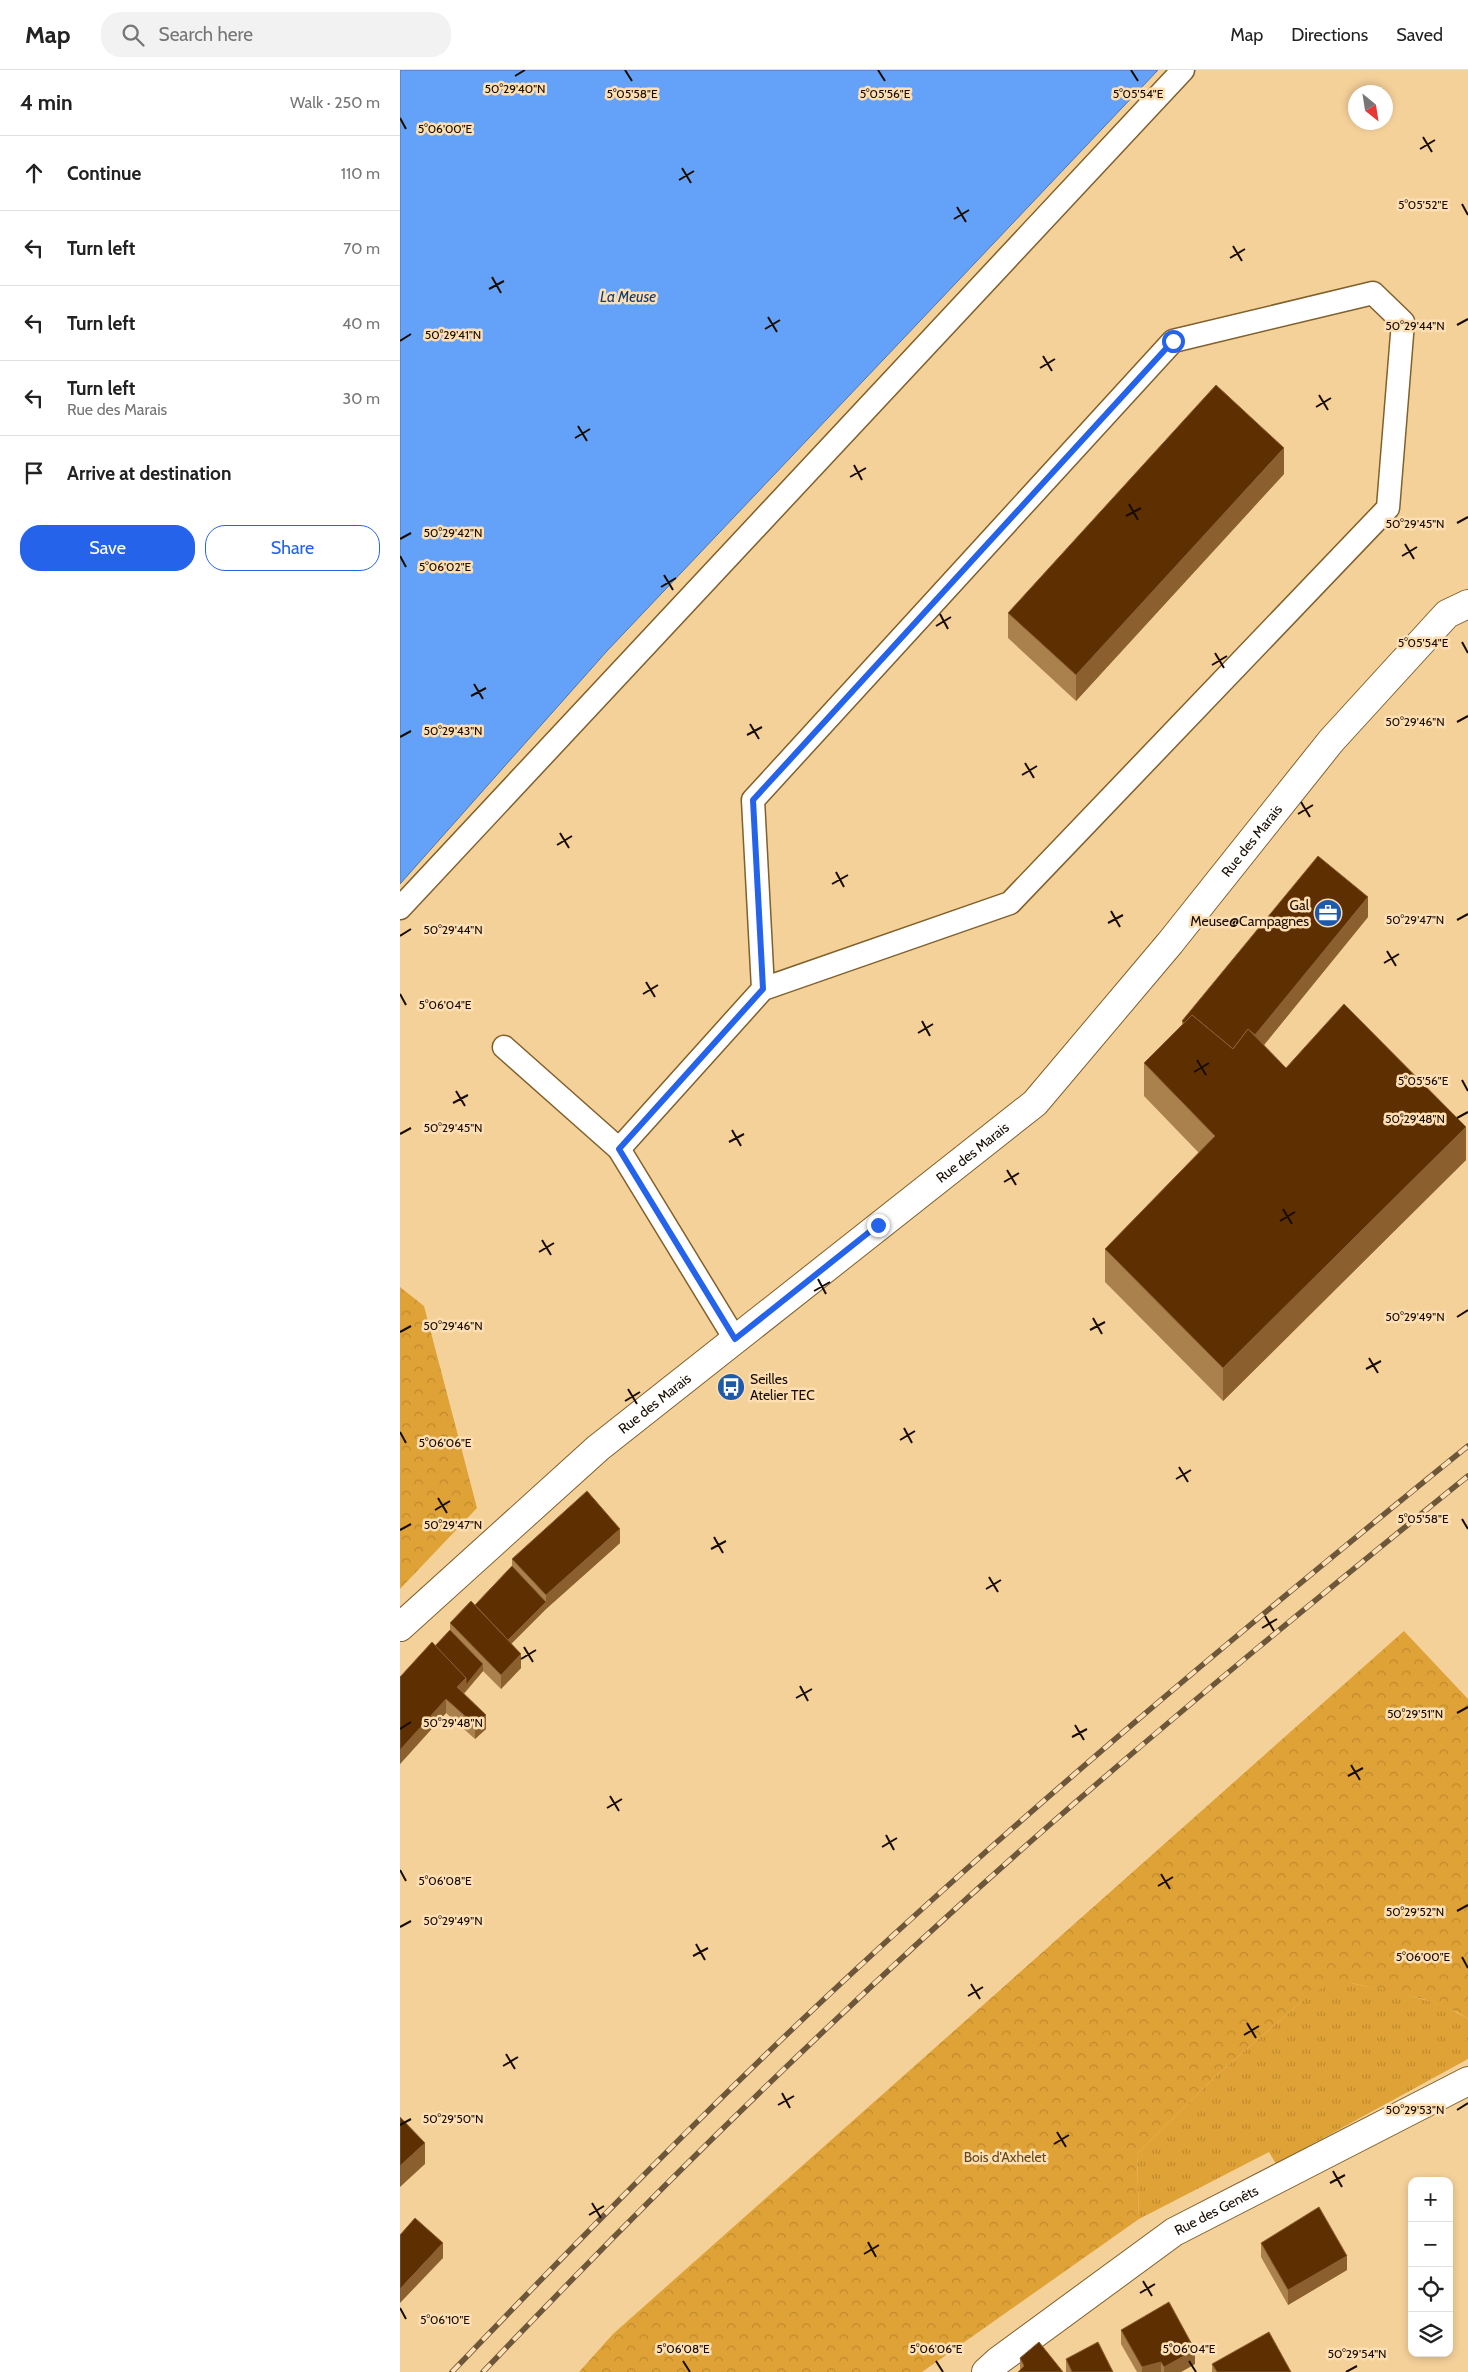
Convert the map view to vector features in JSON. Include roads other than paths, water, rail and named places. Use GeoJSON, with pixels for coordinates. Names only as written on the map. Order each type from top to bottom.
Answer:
{"type":"FeatureCollection","features":[{"type":"Feature","properties":{"kind":"main road","name":"Rue des Marais"},"geometry":{"type":"LineString","coordinates":[[400,1628],[598,1448],[1035,1103],[1170,943],[1331,741],[1447,614],[1468,604]]}},
{"type":"Feature","properties":{"kind":"main road","name":"Rue des Genêts"},"geometry":{"type":"LineString","coordinates":[[986,2372],[998,2361],[1174,2232],[1468,2081]]}},
{"type":"Feature","properties":{"kind":"lane"},"geometry":{"type":"LineString","coordinates":[[400,908],[1183,70]]}},
{"type":"Feature","properties":{"kind":"lane"},"geometry":{"type":"LineString","coordinates":[[619,1149],[763,989],[1010,903],[1388,508],[1403,322],[1373,293],[1173,341],[753,800],[763,989]]}},
{"type":"Feature","properties":{"kind":"lane"},"geometry":{"type":"LineString","coordinates":[[504,1047],[619,1149],[735,1339]]}},
{"type":"Feature","properties":{"kind":"water","name":"La Meuse"},"geometry":{"type":"Polygon","coordinates":[[[400,70],[1158,70],[607,651],[400,884],[400,70]]]}},
{"type":"Feature","properties":{"kind":"railway"},"geometry":{"type":"LineString","coordinates":[[452,2372],[670,2149],[758,2062],[883,1944],[1130,1726],[1468,1446]]}},
{"type":"Feature","properties":{"kind":"railway"},"geometry":{"type":"LineString","coordinates":[[483,2372],[619,2231],[758,2094],[973,1893],[1203,1694],[1468,1476]]}},
{"type":"Feature","properties":{"kind":"place","name":"Gal Meuse@Campagnes"},"geometry":{"type":"Point","coordinates":[1328,913]}},
{"type":"Feature","properties":{"kind":"place","name":"Seilles Atelier TEC"},"geometry":{"type":"Point","coordinates":[731,1387]}},
{"type":"Feature","properties":{"kind":"park label","name":"Bois d'Axhelet"},"geometry":{"type":"Point","coordinates":[1005,2157]}}]}
